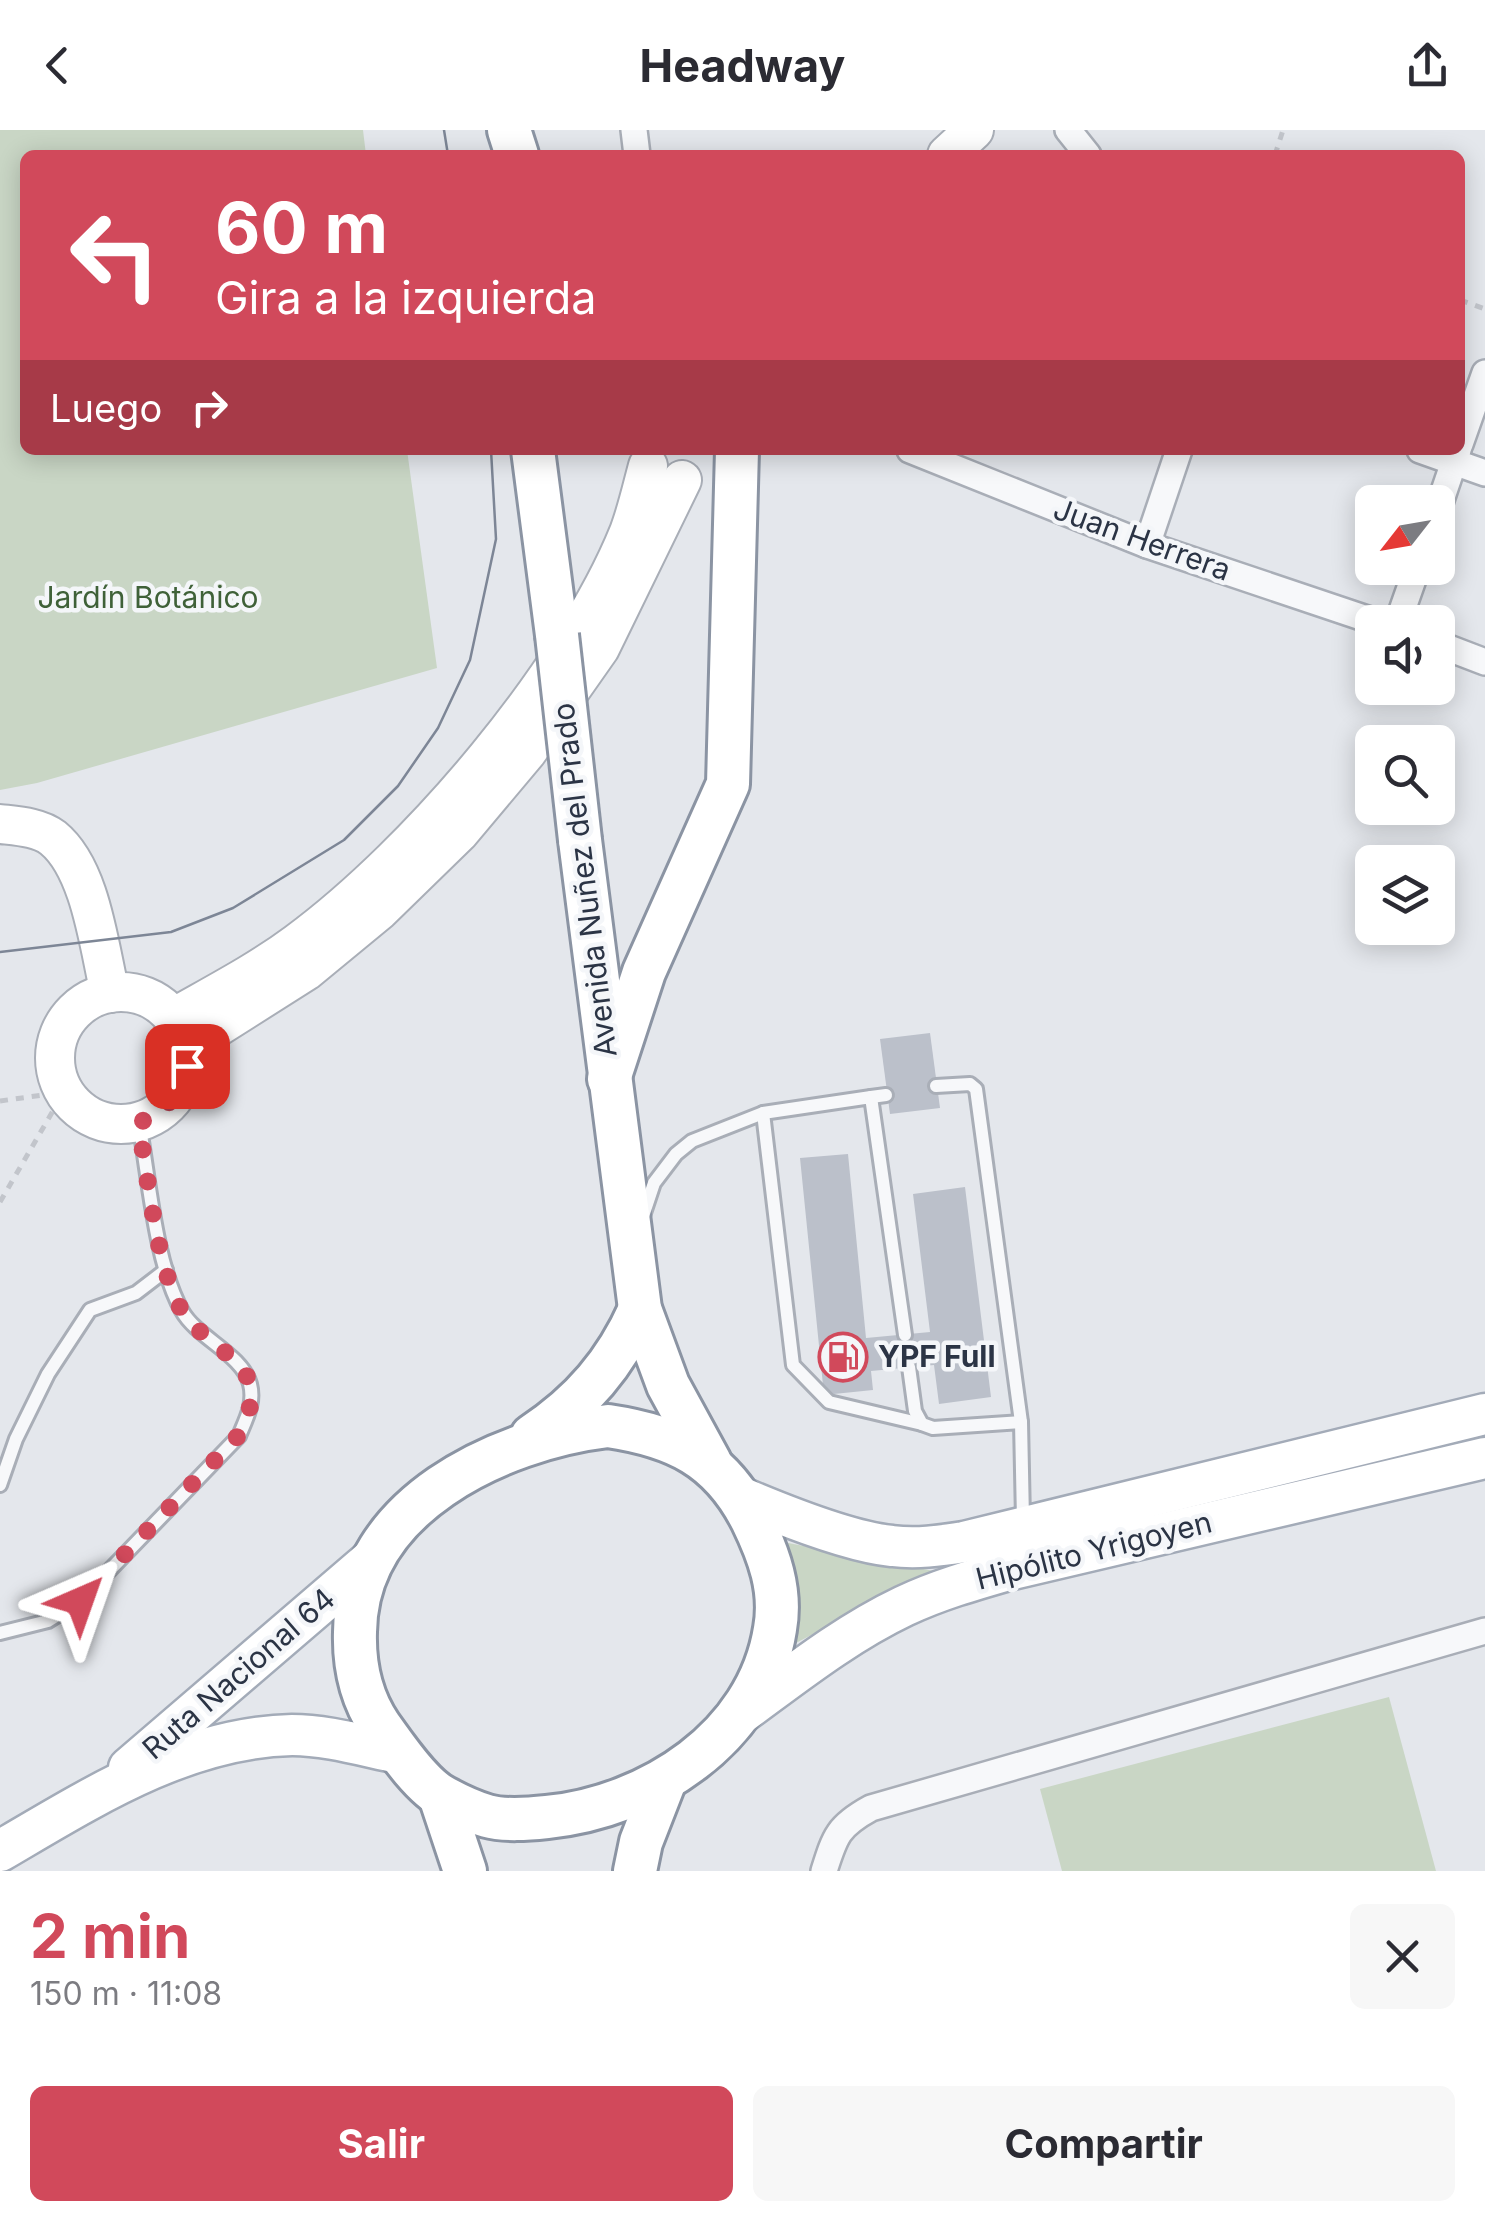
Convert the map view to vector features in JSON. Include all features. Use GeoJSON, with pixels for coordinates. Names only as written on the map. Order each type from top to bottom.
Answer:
{"type":"FeatureCollection","features":[{"type":"Feature","properties":{"kind":"highway","name":"Avenida Nuñez del Prado"},"geometry":{"type":"LineString","coordinates":[[534,455],[640,1309],[668,1385],[710,1463]]}},
{"type":"Feature","properties":{"kind":"highway"},"geometry":{"type":"LineString","coordinates":[[609,1079],[644,972],[728,784],[737,455]]}},
{"type":"Feature","properties":{"kind":"highway"},"geometry":{"type":"LineString","coordinates":[[512,1449],[576,1402],[610,1367],[640,1309]]}},
{"type":"Feature","properties":{"kind":"highway"},"geometry":{"type":"LineString","coordinates":[[608,1426],[643,1432],[672,1442],[710,1463],[740,1497],[770,1555],[776,1595],[775,1629],[764,1670],[735,1718],[664,1783],[582,1814],[531,1819],[489,1816],[440,1796],[399,1753],[372,1715],[354,1657],[355,1615],[370,1560],[404,1517],[469,1470],[512,1449],[571,1431],[608,1426]]}},
{"type":"Feature","properties":{"kind":"highway"},"geometry":{"type":"LineString","coordinates":[[635,1871],[641,1842],[664,1783]]}},
{"type":"Feature","properties":{"kind":"highway"},"geometry":{"type":"LineString","coordinates":[[440,1796],[464,1871]]}},
{"type":"Feature","properties":{"kind":"main road"},"geometry":{"type":"LineString","coordinates":[[952,150],[974,130]]}},
{"type":"Feature","properties":{"kind":"main road"},"geometry":{"type":"LineString","coordinates":[[180,1032],[306,971],[380,910],[459,833],[527,752],[600,648],[629,595],[655,466],[714,473],[734,455]]}},
{"type":"Feature","properties":{"kind":"main road"},"geometry":{"type":"LineString","coordinates":[[0,824],[27,827],[52,837],[69,857],[82,880],[110,992]]}},
{"type":"Feature","properties":{"kind":"main road"},"geometry":{"type":"LineString","coordinates":[[110,992],[144,996],[161,1005],[180,1032],[187,1066],[182,1086],[156,1115],[138,1123],[118,1125],[96,1120],[78,1110],[56,1073],[55,1051],[60,1030],[72,1013],[89,1000],[110,992]]}},
{"type":"Feature","properties":{"kind":"main road","name":"Hipólito Yrigoyen"},"geometry":{"type":"LineString","coordinates":[[740,1497],[784,1516],[888,1546],[929,1548],[1485,1414]]}},
{"type":"Feature","properties":{"kind":"main road","name":"Hipólito Yrigoyen"},"geometry":{"type":"LineString","coordinates":[[735,1718],[842,1640],[907,1604],[952,1586],[1485,1458]]}},
{"type":"Feature","properties":{"kind":"main road","name":"Ruta Nacional 64"},"geometry":{"type":"LineString","coordinates":[[108,1788],[370,1560]]}},
{"type":"Feature","properties":{"kind":"main road","name":"Ruta Nacional 64"},"geometry":{"type":"LineString","coordinates":[[10,1839],[108,1788],[192,1754],[256,1738],[326,1738],[399,1753]]}},
{"type":"Feature","properties":{"kind":"street"},"geometry":{"type":"LineString","coordinates":[[1068,130],[1084,150]]}},
{"type":"Feature","properties":{"kind":"street"},"geometry":{"type":"LineString","coordinates":[[1465,429],[1485,372]]}},
{"type":"Feature","properties":{"kind":"street","name":"Juan Herrera"},"geometry":{"type":"LineString","coordinates":[[923,455],[1148,545],[1355,615]]}},
{"type":"Feature","properties":{"kind":"street"},"geometry":{"type":"LineString","coordinates":[[1148,545],[1177,455]]}},
{"type":"Feature","properties":{"kind":"street"},"geometry":{"type":"LineString","coordinates":[[1446,485],[1456,455]]}},
{"type":"Feature","properties":{"kind":"street"},"geometry":{"type":"LineString","coordinates":[[1461,455],[1485,474]]}},
{"type":"Feature","properties":{"kind":"street"},"geometry":{"type":"LineString","coordinates":[[1455,651],[1485,662]]}},
{"type":"Feature","properties":{"kind":"street"},"geometry":{"type":"LineString","coordinates":[[824,1871],[834,1838],[847,1821],[871,1808],[1485,1631]]}},
{"type":"Feature","properties":{"kind":"lane"},"geometry":{"type":"LineString","coordinates":[[936,1086],[970,1084],[976,1089],[1021,1422],[1023,1527]]}},
{"type":"Feature","properties":{"kind":"lane"},"geometry":{"type":"LineString","coordinates":[[631,1250],[654,1184],[676,1154],[692,1141],[763,1114],[886,1094]]}},
{"type":"Feature","properties":{"kind":"lane"},"geometry":{"type":"LineString","coordinates":[[871,1097],[905,1335]]}},
{"type":"Feature","properties":{"kind":"lane"},"geometry":{"type":"LineString","coordinates":[[763,1114],[792,1365],[829,1402],[933,1428],[1021,1422]]}},
{"type":"Feature","properties":{"kind":"lane"},"geometry":{"type":"LineString","coordinates":[[0,1633],[48,1621],[80,1601],[238,1436],[251,1408],[250,1382],[183,1313],[166,1270],[138,1123]]}},
{"type":"Feature","properties":{"kind":"lane"},"geometry":{"type":"LineString","coordinates":[[0,1485],[16,1439],[48,1374],[90,1310],[136,1293],[166,1270]]}},
{"type":"Feature","properties":{"kind":"lane"},"geometry":{"type":"LineString","coordinates":[[909,1367],[915,1411],[922,1424]]}},
{"type":"Feature","properties":{"kind":"path"},"geometry":{"type":"LineString","coordinates":[[0,1101],[64,1092]]}},
{"type":"Feature","properties":{"kind":"path"},"geometry":{"type":"LineString","coordinates":[[0,1202],[64,1092]]}},
{"type":"Feature","properties":{"kind":"green space","name":"Jardín Botánico"},"geometry":{"type":"Polygon","coordinates":[[[0,130],[363,130],[365,150],[20,150],[20,455],[408,455],[437,668],[37,783],[0,790],[0,130]]]}},
{"type":"Feature","properties":{"kind":"green space"},"geometry":{"type":"Polygon","coordinates":[[[783,1542],[934,1571],[794,1644],[794,1592],[783,1542]]]}},
{"type":"Feature","properties":{"kind":"green space"},"geometry":{"type":"Polygon","coordinates":[[[1389,1697],[1436,1871],[1062,1871],[1040,1789],[1389,1697]]]}},
{"type":"Feature","properties":{"kind":"building"},"geometry":{"type":"Polygon","coordinates":[[[930,1033],[940,1108],[890,1114],[880,1039],[930,1033]]]}},
{"type":"Feature","properties":{"kind":"building"},"geometry":{"type":"Polygon","coordinates":[[[848,1154],[866,1338],[930,1332],[913,1194],[965,1187],[991,1397],[939,1404],[934,1365],[871,1371],[873,1390],[824,1395],[800,1158],[848,1154]]]}},
{"type":"Feature","properties":{"kind":"tram line"},"geometry":{"type":"LineString","coordinates":[[444,130],[447,150]]}},
{"type":"Feature","properties":{"kind":"tram line"},"geometry":{"type":"LineString","coordinates":[[0,952],[171,932],[233,908],[344,840],[398,786],[438,728],[470,660],[496,539],[491,455]]}},
{"type":"Feature","properties":{"kind":"place","name":"YPF Full"},"geometry":{"type":"Point","coordinates":[843,1357]}},
{"type":"Feature","properties":{"kind":"route"},"geometry":{"type":"LineString","coordinates":[[80,1601],[238,1436],[251,1408],[250,1382],[183,1313],[166,1270],[138,1123],[171,1102],[182,1086],[187,1066]]}}]}
